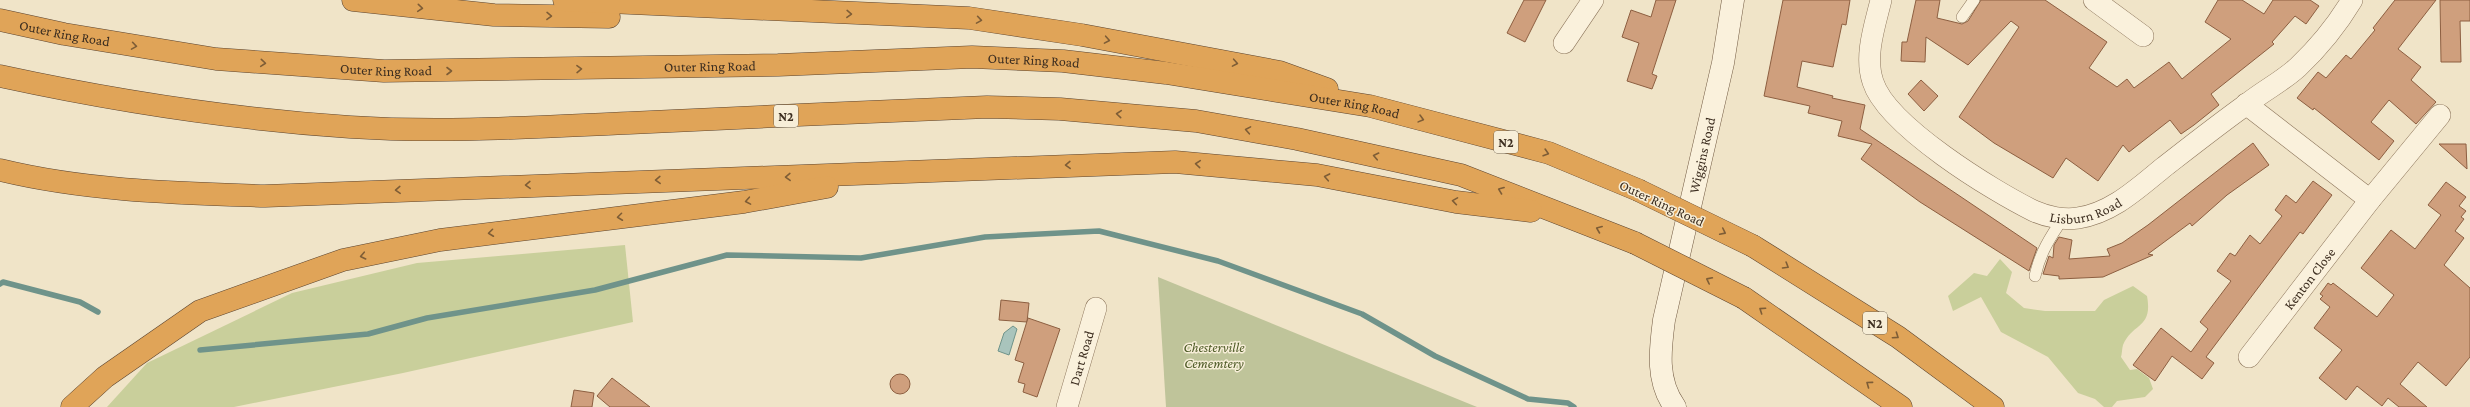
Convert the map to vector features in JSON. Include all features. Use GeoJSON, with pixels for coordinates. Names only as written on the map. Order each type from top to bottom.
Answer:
{"type":"FeatureCollection","features":[{"type":"Feature","properties":{"kind":"highway"},"geometry":{"type":"LineString","coordinates":[[353,0],[494,15],[615,18],[810,13]]}},
{"type":"Feature","properties":{"kind":"highway"},"geometry":{"type":"LineString","coordinates":[[564,0],[810,13],[969,18],[1082,35],[1280,72],[1370,106]]}},
{"type":"Feature","properties":{"kind":"highway","name":"Outer Ring Road"},"geometry":{"type":"LineString","coordinates":[[0,20],[64,34],[147,48],[216,59],[286,66],[384,71],[500,71],[778,66],[972,57],[1063,61],[1166,73],[1370,106],[1549,153],[1638,190],[1753,246],[1898,337],[1993,407]]}},
{"type":"Feature","properties":{"kind":"highway","name":"N2"},"geometry":{"type":"LineString","coordinates":[[0,76],[76,93],[149,105],[271,120],[352,127],[540,127],[987,107],[1060,109],[1196,121],[1297,139],[1461,175],[1635,243],[1744,298],[1901,407]]}},
{"type":"Feature","properties":{"kind":"highway"},"geometry":{"type":"LineString","coordinates":[[0,170],[22,175],[148,193],[265,196],[628,181],[897,174],[1053,165],[1175,162],[1317,175],[1456,202],[1563,214]]}},
{"type":"Feature","properties":{"kind":"highway"},"geometry":{"type":"LineString","coordinates":[[72,407],[105,377],[200,312],[343,260],[440,240],[744,202],[897,174]]}},
{"type":"Feature","properties":{"kind":"street"},"geometry":{"type":"LineString","coordinates":[[1564,43],[1593,0]]}},
{"type":"Feature","properties":{"kind":"street","name":"Wiggins Road"},"geometry":{"type":"LineString","coordinates":[[1675,407],[1663,382],[1659,354],[1664,320],[1723,63],[1733,0]]}},
{"type":"Feature","properties":{"kind":"street","name":"Lisburn Road"},"geometry":{"type":"LineString","coordinates":[[1881,0],[1871,44],[1870,62],[1873,82],[1888,108],[1923,140],[1977,177],[2035,211],[2077,218],[2093,214],[2116,205],[2246,104],[2296,68],[2325,39],[2352,0]]}},
{"type":"Feature","properties":{"kind":"street"},"geometry":{"type":"LineString","coordinates":[[2094,0],[2143,36]]}},
{"type":"Feature","properties":{"kind":"street"},"geometry":{"type":"LineString","coordinates":[[2246,104],[2370,200]]}},
{"type":"Feature","properties":{"kind":"street","name":"Kenton Close"},"geometry":{"type":"LineString","coordinates":[[2249,357],[2370,200],[2440,115]]}},
{"type":"Feature","properties":{"kind":"street","name":"Dart Road"},"geometry":{"type":"LineString","coordinates":[[1067,407],[1096,308]]}},
{"type":"Feature","properties":{"kind":"lane"},"geometry":{"type":"LineString","coordinates":[[1962,17],[1974,0]]}},
{"type":"Feature","properties":{"kind":"lane"},"geometry":{"type":"LineString","coordinates":[[2035,276],[2039,258],[2045,245],[2064,217]]}},
{"type":"Feature","properties":{"kind":"green space"},"geometry":{"type":"Polygon","coordinates":[[[625,245],[633,322],[403,373],[234,407],[107,407],[147,363],[292,293],[417,263],[625,245]]]}},
{"type":"Feature","properties":{"kind":"green space"},"geometry":{"type":"Polygon","coordinates":[[[2000,259],[2012,272],[2006,293],[2024,308],[2045,311],[2095,311],[2104,300],[2133,286],[2147,296],[2148,307],[2145,320],[2127,338],[2123,345],[2121,357],[2130,370],[2137,369],[2149,378],[2153,389],[2145,397],[2117,401],[2112,407],[2104,407],[2095,399],[2078,393],[2048,357],[2001,332],[1981,297],[1953,311],[1948,296],[1974,273],[1987,276],[2000,259]]]}},
{"type":"Feature","properties":{"kind":"green space","name":"Chesterville Cememtery"},"geometry":{"type":"Polygon","coordinates":[[[1158,277],[1477,407],[1166,407],[1158,277]]]}},
{"type":"Feature","properties":{"kind":"water"},"geometry":{"type":"Polygon","coordinates":[[[1013,326],[1017,329],[1009,355],[998,351],[1004,333],[1013,326]]]}},
{"type":"Feature","properties":{"kind":"building"},"geometry":{"type":"Polygon","coordinates":[[[1524,0],[1546,0],[1525,42],[1507,33],[1524,0]]]}},
{"type":"Feature","properties":{"kind":"building"},"geometry":{"type":"Polygon","coordinates":[[[1656,0],[1676,0],[1652,74],[1657,76],[1652,89],[1627,81],[1639,43],[1622,37],[1631,10],[1651,17],[1656,0]]]}},
{"type":"Feature","properties":{"kind":"building"},"geometry":{"type":"Polygon","coordinates":[[[1783,0],[1850,0],[1846,25],[1842,24],[1833,67],[1802,61],[1797,87],[1833,96],[1832,98],[1865,105],[1860,129],[2037,248],[2029,271],[1920,202],[1861,159],[1872,144],[1838,136],[1842,121],[1808,113],[1810,106],[1764,96],[1783,0]]]}},
{"type":"Feature","properties":{"kind":"building"},"geometry":{"type":"Polygon","coordinates":[[[1916,0],[1940,0],[1937,18],[1962,24],[1968,21],[1981,0],[2045,0],[2107,42],[2089,68],[2117,87],[2127,79],[2134,88],[2169,62],[2182,79],[2231,39],[2205,22],[2218,0],[2242,0],[2264,14],[2273,0],[2310,0],[2319,6],[2306,24],[2295,16],[2272,42],[2274,44],[2211,94],[2219,105],[2194,125],[2181,134],[2170,120],[2129,152],[2123,145],[2098,181],[2066,158],[2053,178],[1994,143],[1959,117],[2019,27],[2011,21],[1968,65],[1926,37],[1925,62],[1901,61],[1902,42],[1907,42],[1916,0]]]}},
{"type":"Feature","properties":{"kind":"building"},"geometry":{"type":"Polygon","coordinates":[[[2395,0],[2436,0],[2398,49],[2421,67],[2411,80],[2436,102],[2416,124],[2389,100],[2371,122],[2394,141],[2379,160],[2314,108],[2313,110],[2297,98],[2318,72],[2326,78],[2346,55],[2351,59],[2375,30],[2373,28],[2395,0]]]}},
{"type":"Feature","properties":{"kind":"building"},"geometry":{"type":"Polygon","coordinates":[[[2440,0],[2470,0],[2470,21],[2460,21],[2461,62],[2441,62],[2440,0]]]}},
{"type":"Feature","properties":{"kind":"building"},"geometry":{"type":"Polygon","coordinates":[[[1921,80],[1938,96],[1924,111],[1908,94],[1921,80]]]}},
{"type":"Feature","properties":{"kind":"building"},"geometry":{"type":"Polygon","coordinates":[[[2253,143],[2269,165],[2227,195],[2192,226],[2190,223],[2148,254],[2153,255],[2103,277],[2059,279],[2059,276],[2043,274],[2049,256],[2053,258],[2054,245],[2059,237],[2072,240],[2069,259],[2110,256],[2107,249],[2122,243],[2148,225],[2253,143]]]}},
{"type":"Feature","properties":{"kind":"building"},"geometry":{"type":"Polygon","coordinates":[[[2439,144],[2466,144],[2467,169],[2439,144]]]}},
{"type":"Feature","properties":{"kind":"building"},"geometry":{"type":"Polygon","coordinates":[[[2313,181],[2332,195],[2303,234],[2300,232],[2206,357],[2214,363],[2202,379],[2172,356],[2155,381],[2133,365],[2161,328],[2191,352],[2208,329],[2200,322],[2231,281],[2217,271],[2230,253],[2235,256],[2250,235],[2260,244],[2282,216],[2275,210],[2286,195],[2296,203],[2313,181]]]}},
{"type":"Feature","properties":{"kind":"building"},"geometry":{"type":"Polygon","coordinates":[[[2446,182],[2466,197],[2459,206],[2466,211],[2461,217],[2464,219],[2455,231],[2464,238],[2444,265],[2470,288],[2470,357],[2446,386],[2418,362],[2400,384],[2427,407],[2399,407],[2388,398],[2382,406],[2357,386],[2346,400],[2319,378],[2342,350],[2314,328],[2330,307],[2320,299],[2323,296],[2320,294],[2328,283],[2331,285],[2333,283],[2377,317],[2394,295],[2361,268],[2391,230],[2415,249],[2441,215],[2428,205],[2446,182]]]}},
{"type":"Feature","properties":{"kind":"building"},"geometry":{"type":"Polygon","coordinates":[[[1001,300],[1029,303],[1027,322],[999,320],[1001,300]]]}},
{"type":"Feature","properties":{"kind":"building"},"geometry":{"type":"Polygon","coordinates":[[[1028,318],[1060,329],[1037,397],[1023,392],[1025,384],[1018,382],[1024,363],[1015,360],[1028,318]]]}},
{"type":"Feature","properties":{"kind":"building"},"geometry":{"type":"Polygon","coordinates":[[[896,374],[904,374],[910,380],[910,388],[904,394],[896,394],[890,388],[890,380],[896,374]]]}},
{"type":"Feature","properties":{"kind":"building"},"geometry":{"type":"Polygon","coordinates":[[[612,378],[650,407],[610,407],[597,396],[612,378]]]}},
{"type":"Feature","properties":{"kind":"building"},"geometry":{"type":"Polygon","coordinates":[[[574,390],[594,393],[592,407],[571,407],[574,390]]]}},
{"type":"Feature","properties":{"kind":"waterway"},"geometry":{"type":"LineString","coordinates":[[200,350],[368,334],[427,318],[595,290],[727,255],[861,258],[985,237],[1099,231],[1218,261],[1362,314],[1435,356],[1528,399],[1568,403],[1574,407]]}},
{"type":"Feature","properties":{"kind":"waterway"},"geometry":{"type":"LineString","coordinates":[[0,284],[3,282],[80,302],[98,312]]}}]}
